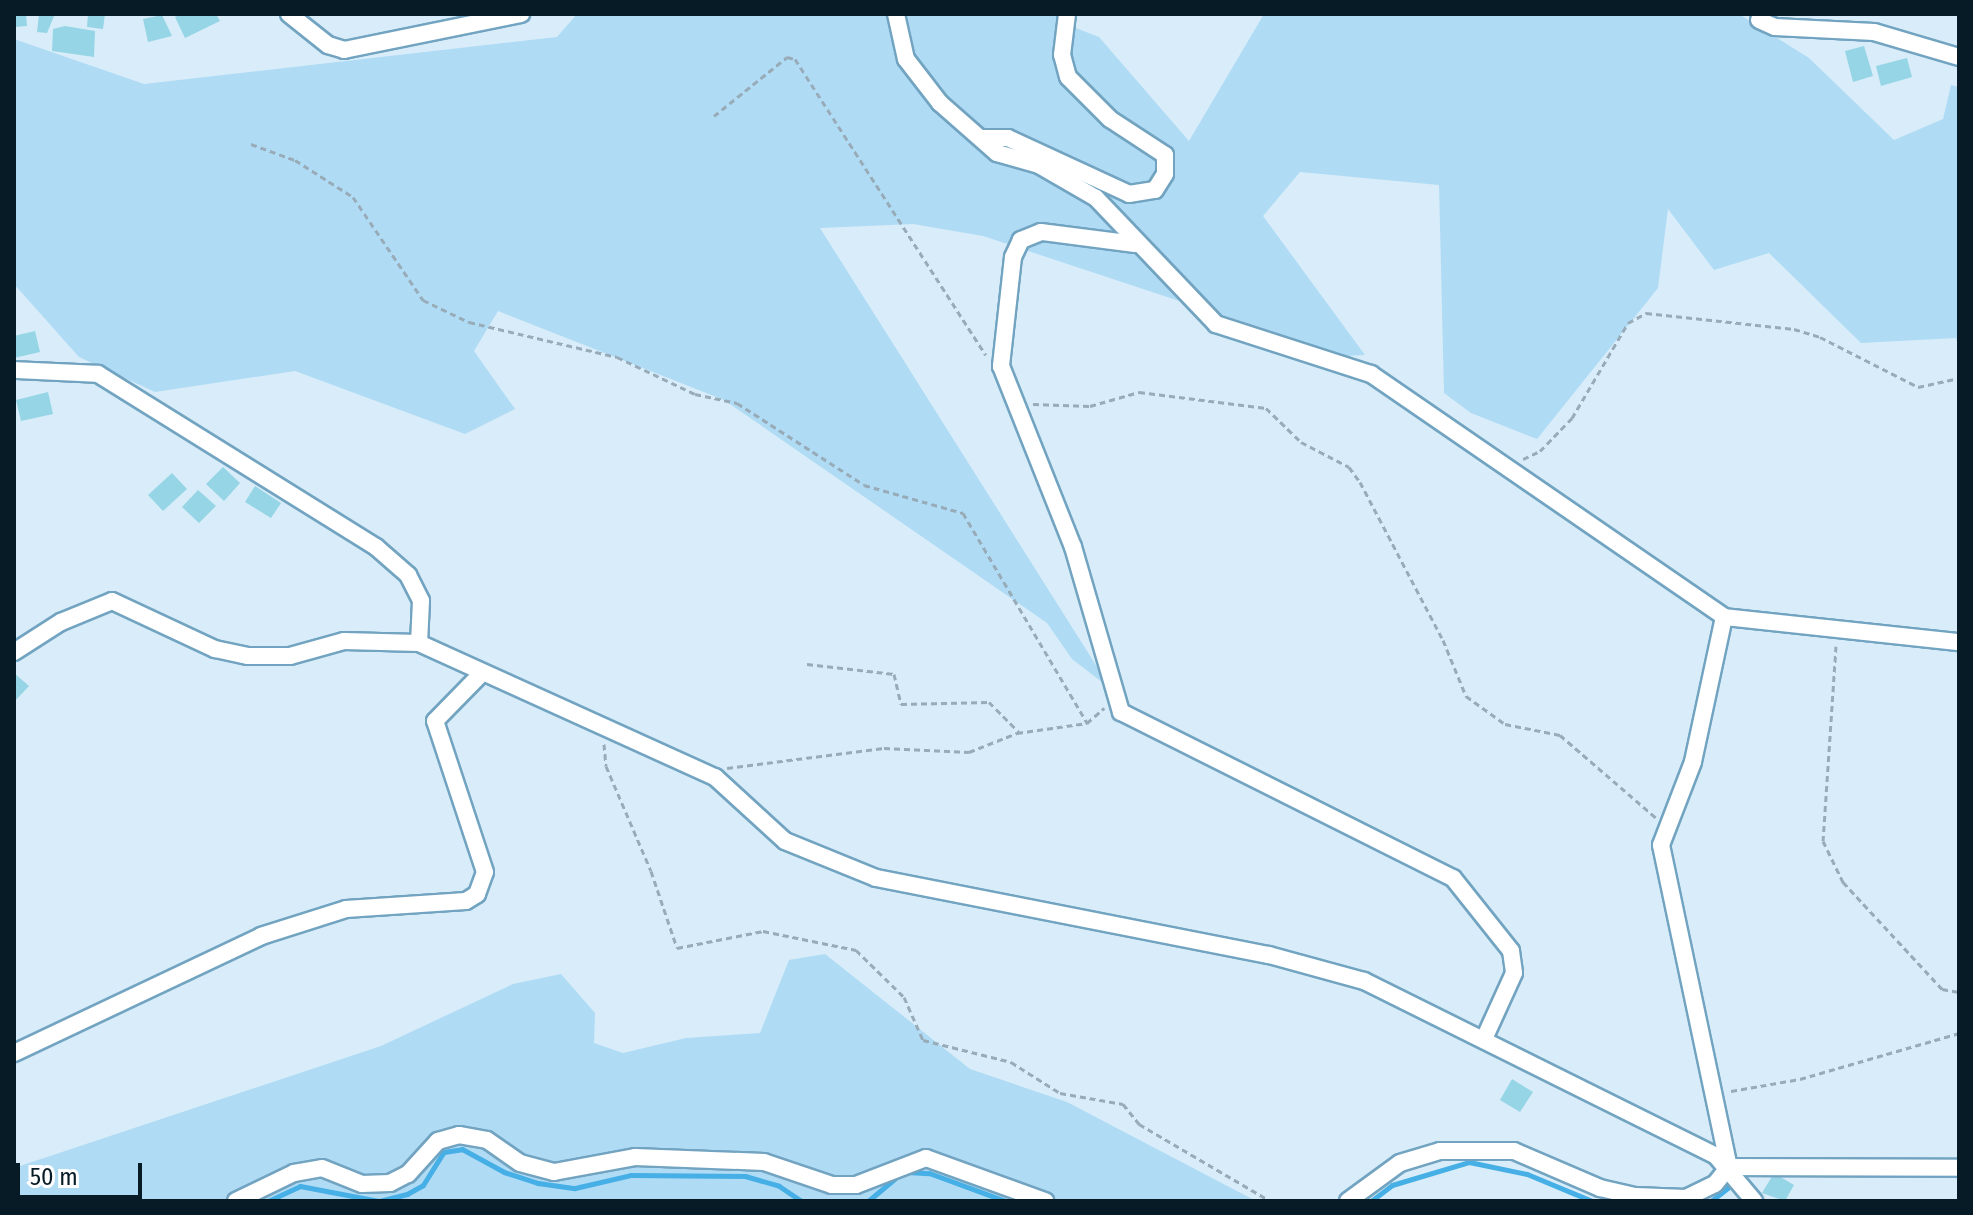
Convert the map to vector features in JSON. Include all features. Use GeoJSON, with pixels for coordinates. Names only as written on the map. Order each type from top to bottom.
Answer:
{"type":"FeatureCollection","features":[{"type":"Feature","properties":{"kind":"street"},"geometry":{"type":"LineString","coordinates":[[289,14],[328,45],[344,50],[521,14]]}},
{"type":"Feature","properties":{"kind":"street"},"geometry":{"type":"LineString","coordinates":[[896,14],[906,59],[940,103],[997,153],[1039,165],[1096,198],[1135,244],[1216,324],[1371,374],[1508,464],[1724,617],[1959,642]]}},
{"type":"Feature","properties":{"kind":"street"},"geometry":{"type":"LineString","coordinates":[[981,138],[1008,138],[1129,194],[1155,190],[1165,174],[1165,155],[1110,119],[1068,77],[1062,55],[1067,14]]}},
{"type":"Feature","properties":{"kind":"street"},"geometry":{"type":"LineString","coordinates":[[1759,20],[1775,27],[1874,32],[1959,57]]}},
{"type":"Feature","properties":{"kind":"street"},"geometry":{"type":"LineString","coordinates":[[1135,244],[1041,232],[1021,240],[1013,257],[1001,366],[1015,410],[1073,547],[1121,712],[1135,722],[1453,878],[1511,951],[1514,973],[1484,1039]]}},
{"type":"Feature","properties":{"kind":"street"},"geometry":{"type":"LineString","coordinates":[[14,370],[98,374],[376,547],[408,575],[421,601],[419,643]]}},
{"type":"Feature","properties":{"kind":"street"},"geometry":{"type":"LineString","coordinates":[[14,652],[61,622],[112,601],[215,649],[248,656],[290,656],[344,641],[378,638],[419,643],[708,774],[785,841],[876,878],[1269,955],[1364,981],[1716,1156],[1729,1167],[1754,1201]]}},
{"type":"Feature","properties":{"kind":"street"},"geometry":{"type":"LineString","coordinates":[[1724,617],[1693,762],[1661,845],[1729,1167]]}},
{"type":"Feature","properties":{"kind":"street"},"geometry":{"type":"LineString","coordinates":[[14,1053],[261,936],[346,909],[466,901],[477,894],[485,872],[435,721],[482,673]]}},
{"type":"Feature","properties":{"kind":"street"},"geometry":{"type":"LineString","coordinates":[[236,1201],[294,1173],[322,1168],[362,1184],[390,1183],[408,1174],[438,1141],[459,1135],[487,1140],[520,1163],[554,1172],[635,1157],[764,1162],[832,1185],[856,1185],[926,1158],[1045,1201]]}},
{"type":"Feature","properties":{"kind":"street"},"geometry":{"type":"LineString","coordinates":[[1348,1201],[1400,1163],[1440,1151],[1514,1151],[1600,1188],[1636,1196],[1686,1198],[1715,1184],[1729,1167]]}},
{"type":"Feature","properties":{"kind":"street"},"geometry":{"type":"LineString","coordinates":[[1729,1167],[1959,1168]]}},
{"type":"Feature","properties":{"kind":"path"},"geometry":{"type":"LineString","coordinates":[[714,116],[787,57],[795,59],[992,364],[1001,366]]}},
{"type":"Feature","properties":{"kind":"path"},"geometry":{"type":"LineString","coordinates":[[251,144],[295,160],[353,197],[423,300],[469,322],[617,357],[695,394],[737,403],[864,485],[963,513],[1087,723]]}},
{"type":"Feature","properties":{"kind":"path"},"geometry":{"type":"LineString","coordinates":[[1508,464],[1540,451],[1572,418],[1628,323],[1646,313],[1794,329],[1820,337],[1918,387],[1959,378]]}},
{"type":"Feature","properties":{"kind":"path"},"geometry":{"type":"LineString","coordinates":[[1015,410],[1039,402],[1090,406],[1139,392],[1266,408],[1301,442],[1349,467],[1360,482],[1443,640],[1466,696],[1505,724],[1560,735],[1646,805],[1666,831]]}},
{"type":"Feature","properties":{"kind":"path"},"geometry":{"type":"LineString","coordinates":[[1836,630],[1830,794],[1823,841],[1843,882],[1942,989],[1959,992]]}},
{"type":"Feature","properties":{"kind":"path"},"geometry":{"type":"LineString","coordinates":[[807,664],[894,674],[901,704],[989,702],[1019,732]]}},
{"type":"Feature","properties":{"kind":"path"},"geometry":{"type":"LineString","coordinates":[[708,774],[756,761],[884,748],[969,752],[1019,732],[1087,723],[1118,702]]}},
{"type":"Feature","properties":{"kind":"path"},"geometry":{"type":"LineString","coordinates":[[602,724],[606,766],[651,871],[677,948],[763,931],[856,950],[904,997],[923,1040],[1011,1062],[1060,1093],[1123,1104],[1139,1124],[1270,1201]]}},
{"type":"Feature","properties":{"kind":"path"},"geometry":{"type":"LineString","coordinates":[[1712,1094],[1800,1079],[1873,1054],[1959,1033]]}},
{"type":"Feature","properties":{"kind":"shaded area"},"geometry":{"type":"Polygon","coordinates":[[[577,14],[1066,14],[1063,23],[1099,37],[1189,141],[1264,14],[1739,14],[1809,58],[1894,140],[1943,119],[1951,85],[1959,87],[1959,347],[1956,338],[1861,343],[1769,253],[1714,270],[1668,209],[1658,288],[1537,439],[1471,413],[1444,393],[1439,185],[1300,172],[1263,216],[1365,355],[1345,356],[983,236],[913,224],[820,228],[1111,689],[1072,659],[1047,623],[724,400],[498,311],[474,351],[515,409],[465,434],[295,371],[155,392],[79,357],[14,284],[14,39],[144,84],[557,37],[577,14]]]}},
{"type":"Feature","properties":{"kind":"shaded area"},"geometry":{"type":"Polygon","coordinates":[[[825,954],[970,1069],[1067,1102],[1256,1201],[14,1201],[14,1168],[381,1046],[513,984],[561,974],[595,1013],[594,1043],[623,1053],[686,1038],[760,1033],[789,960],[825,954]]]}},
{"type":"Feature","properties":{"kind":"building"},"geometry":{"type":"Polygon","coordinates":[[[14,14],[26,14],[27,26],[14,27],[14,14]]]}},
{"type":"Feature","properties":{"kind":"building"},"geometry":{"type":"Polygon","coordinates":[[[39,14],[55,14],[47,33],[37,32],[39,14]]]}},
{"type":"Feature","properties":{"kind":"building"},"geometry":{"type":"Polygon","coordinates":[[[88,14],[105,14],[103,29],[87,27],[88,14]]]}},
{"type":"Feature","properties":{"kind":"building"},"geometry":{"type":"Polygon","coordinates":[[[181,14],[216,14],[220,21],[185,38],[175,17],[181,14]]]}},
{"type":"Feature","properties":{"kind":"building"},"geometry":{"type":"Polygon","coordinates":[[[162,15],[172,36],[148,42],[143,19],[162,15]]]}},
{"type":"Feature","properties":{"kind":"building"},"geometry":{"type":"Polygon","coordinates":[[[65,26],[95,31],[94,57],[52,51],[53,29],[65,26]]]}},
{"type":"Feature","properties":{"kind":"building"},"geometry":{"type":"Polygon","coordinates":[[[1864,46],[1873,76],[1853,82],[1845,51],[1864,46]]]}},
{"type":"Feature","properties":{"kind":"building"},"geometry":{"type":"Polygon","coordinates":[[[1907,58],[1912,77],[1881,86],[1876,66],[1907,58]]]}},
{"type":"Feature","properties":{"kind":"building"},"geometry":{"type":"Polygon","coordinates":[[[35,331],[40,352],[14,358],[14,336],[35,331]]]}},
{"type":"Feature","properties":{"kind":"building"},"geometry":{"type":"Polygon","coordinates":[[[48,392],[53,414],[21,421],[16,400],[48,392]]]}},
{"type":"Feature","properties":{"kind":"building"},"geometry":{"type":"Polygon","coordinates":[[[223,467],[240,483],[224,501],[206,484],[223,467]]]}},
{"type":"Feature","properties":{"kind":"building"},"geometry":{"type":"Polygon","coordinates":[[[172,473],[187,489],[163,511],[148,495],[172,473]]]}},
{"type":"Feature","properties":{"kind":"building"},"geometry":{"type":"Polygon","coordinates":[[[255,486],[281,503],[271,518],[245,502],[255,486]]]}},
{"type":"Feature","properties":{"kind":"building"},"geometry":{"type":"Polygon","coordinates":[[[198,490],[216,506],[199,523],[182,507],[198,490]]]}},
{"type":"Feature","properties":{"kind":"building"},"geometry":{"type":"Polygon","coordinates":[[[14,673],[29,686],[14,702],[14,673]]]}},
{"type":"Feature","properties":{"kind":"building"},"geometry":{"type":"Polygon","coordinates":[[[1512,1079],[1533,1092],[1520,1112],[1500,1100],[1512,1079]]]}},
{"type":"Feature","properties":{"kind":"building"},"geometry":{"type":"Polygon","coordinates":[[[1774,1173],[1794,1185],[1785,1201],[1762,1193],[1774,1173]]]}},
{"type":"Feature","properties":{"kind":"waterway"},"geometry":{"type":"LineString","coordinates":[[268,1201],[300,1186],[379,1201],[407,1194],[423,1185],[444,1152],[462,1149],[504,1172],[538,1183],[575,1188],[631,1175],[745,1176],[779,1186],[801,1201]]}},
{"type":"Feature","properties":{"kind":"waterway"},"geometry":{"type":"LineString","coordinates":[[1371,1201],[1392,1185],[1469,1162],[1527,1174],[1592,1201]]}},
{"type":"Feature","properties":{"kind":"waterway"},"geometry":{"type":"LineString","coordinates":[[907,1172],[929,1173],[1005,1201]]}},
{"type":"Feature","properties":{"kind":"waterway"},"geometry":{"type":"LineString","coordinates":[[868,1201],[895,1178]]}},
{"type":"Feature","properties":{"kind":"waterway"},"geometry":{"type":"LineString","coordinates":[[1711,1201],[1729,1187]]}}]}
